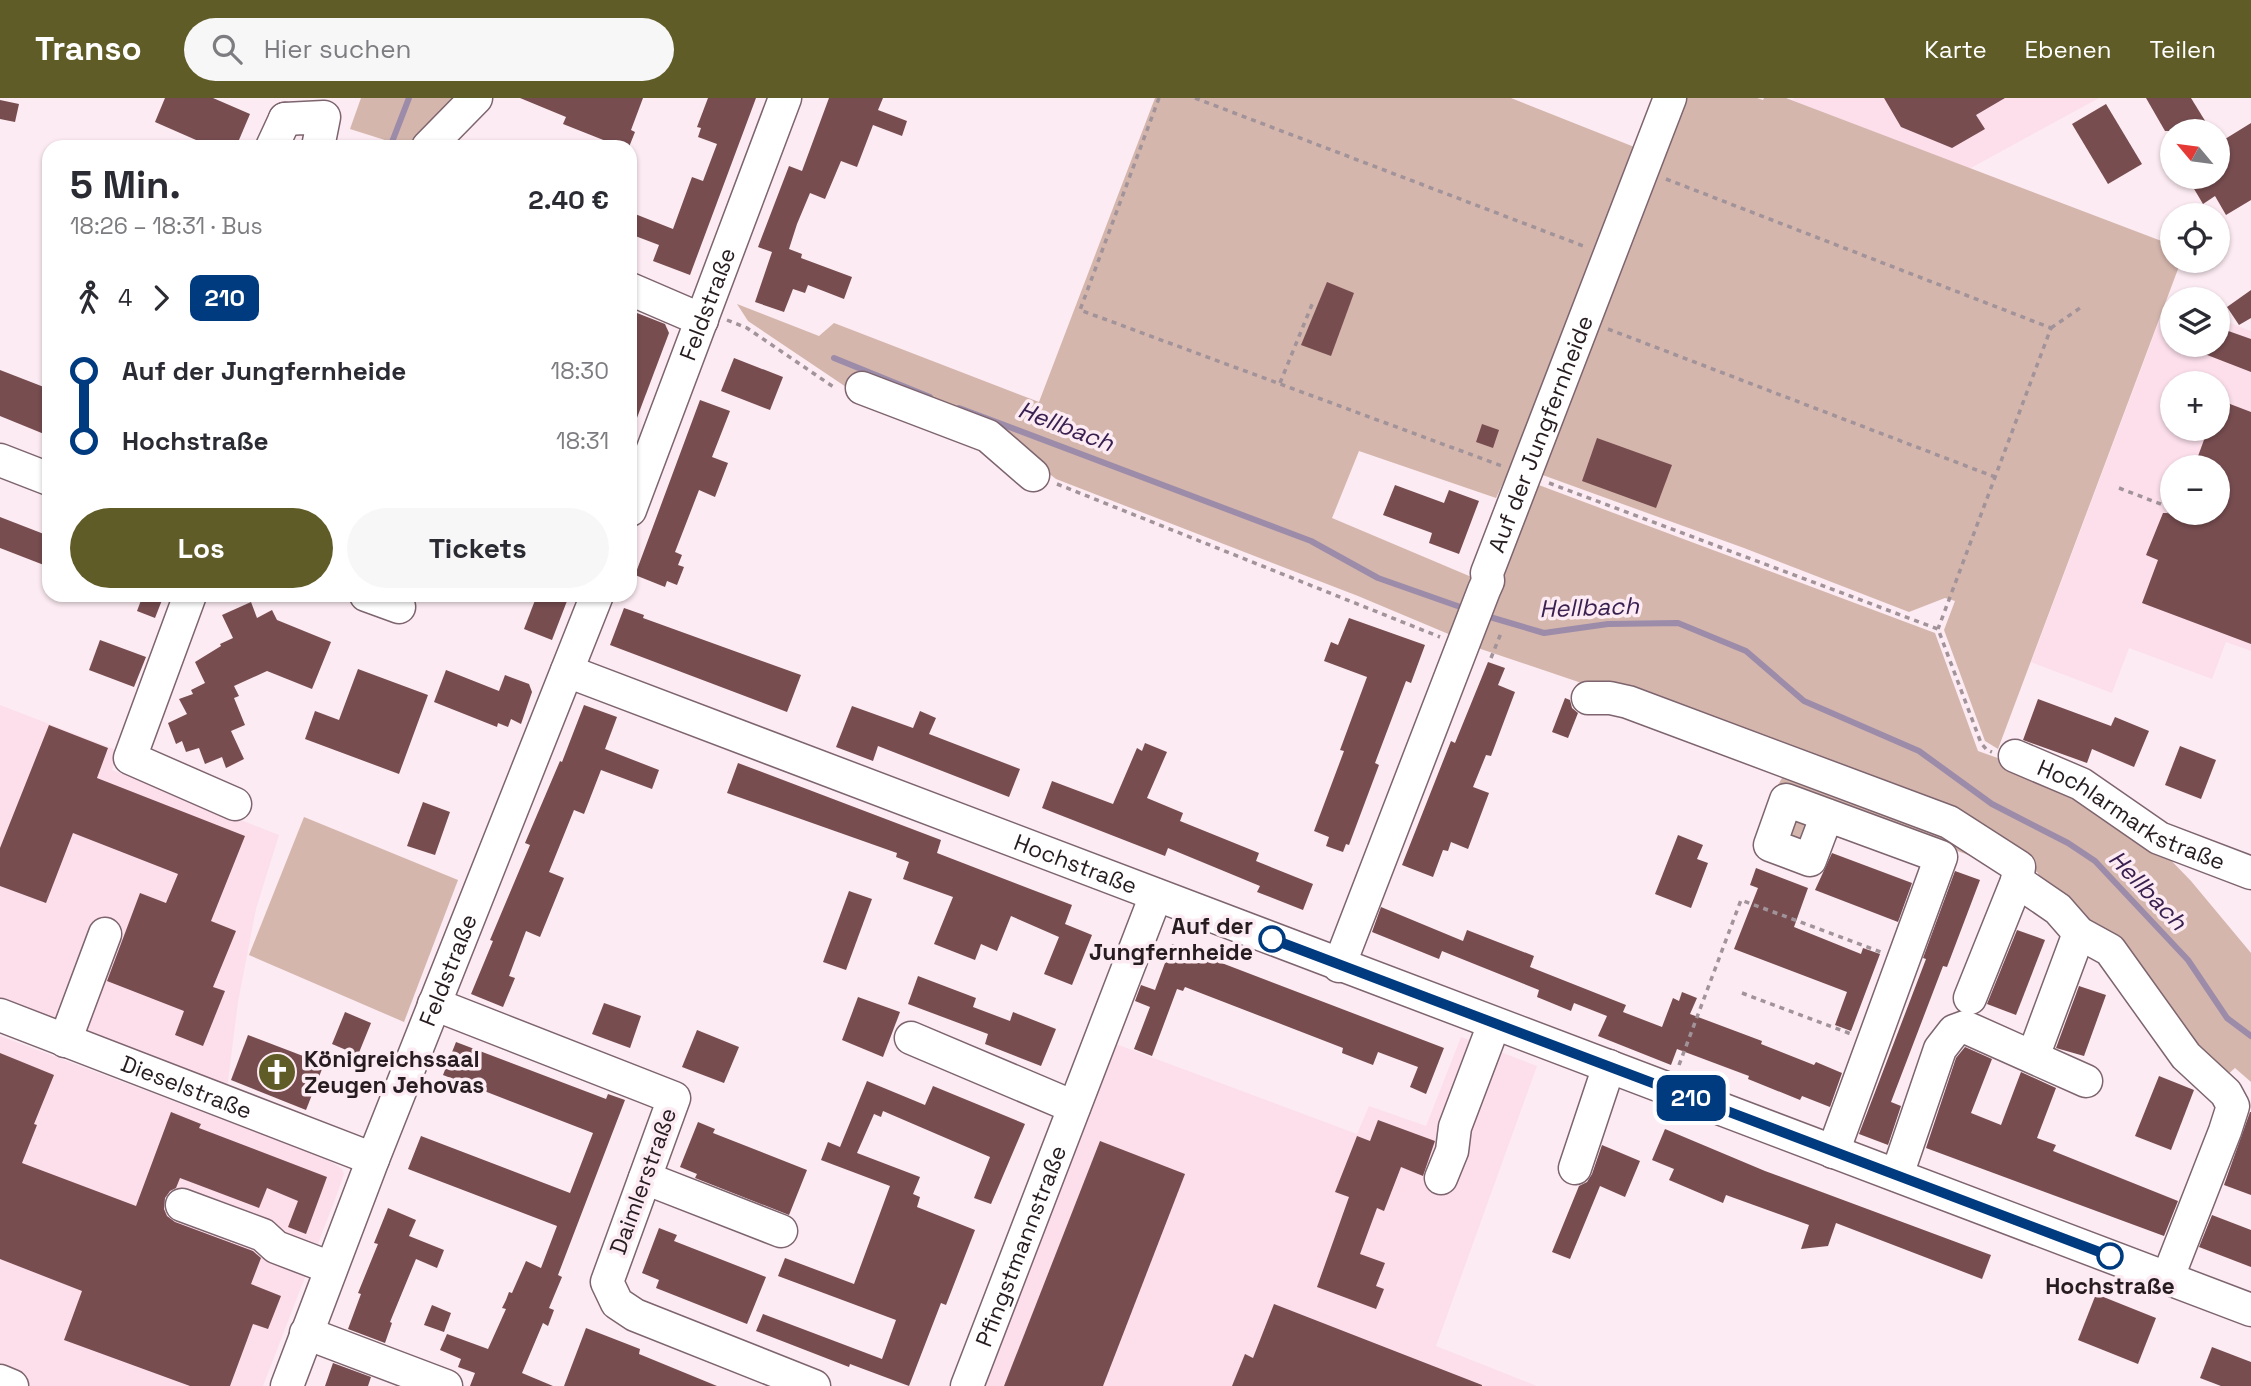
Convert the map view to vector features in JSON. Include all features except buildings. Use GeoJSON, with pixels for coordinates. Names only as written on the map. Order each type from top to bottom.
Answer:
{"type":"FeatureCollection","features":[{"type":"Feature","properties":{"kind":"street"},"geometry":{"type":"LineString","coordinates":[[435,140],[476,98]]}},
{"type":"Feature","properties":{"kind":"street","name":"Feldstraße"},"geometry":{"type":"LineString","coordinates":[[637,492],[785,98]]}},
{"type":"Feature","properties":{"kind":"street","name":"Auf der Jungfernheide"},"geometry":{"type":"LineString","coordinates":[[1339,966],[1484,590],[1487,573],[1583,319],[1670,98]]}},
{"type":"Feature","properties":{"kind":"street"},"geometry":{"type":"LineString","coordinates":[[278,121],[328,121]]}},
{"type":"Feature","properties":{"kind":"street"},"geometry":{"type":"LineString","coordinates":[[637,292],[704,316]]}},
{"type":"Feature","properties":{"kind":"street"},"geometry":{"type":"LineString","coordinates":[[854,391],[988,436],[1033,475]]}},
{"type":"Feature","properties":{"kind":"street"},"geometry":{"type":"LineString","coordinates":[[0,460],[42,476]]}},
{"type":"Feature","properties":{"kind":"street"},"geometry":{"type":"LineString","coordinates":[[187,602],[130,758],[234,804]]}},
{"type":"Feature","properties":{"kind":"street"},"geometry":{"type":"LineString","coordinates":[[385,602],[399,607]]}},
{"type":"Feature","properties":{"kind":"street","name":"Feldstraße"},"geometry":{"type":"LineString","coordinates":[[287,1386],[373,1159],[594,602]]}},
{"type":"Feature","properties":{"kind":"street","name":"Hochstraße"},"geometry":{"type":"LineString","coordinates":[[567,671],[2251,1310]]}},
{"type":"Feature","properties":{"kind":"street"},"geometry":{"type":"LineString","coordinates":[[1588,698],[1610,698],[1628,702],[1949,822],[2019,867],[2017,881],[1970,998]]}},
{"type":"Feature","properties":{"kind":"street","name":"Hochlarmarkstraße"},"geometry":{"type":"LineString","coordinates":[[2015,756],[2081,784],[2159,838],[2251,873]]}},
{"type":"Feature","properties":{"kind":"street"},"geometry":{"type":"LineString","coordinates":[[1827,816],[1941,857],[1833,1152]]}},
{"type":"Feature","properties":{"kind":"street"},"geometry":{"type":"LineString","coordinates":[[2017,881],[2058,909],[2079,933],[2110,950],[2186,1056],[2226,1093],[2233,1106],[2168,1277]]}},
{"type":"Feature","properties":{"kind":"street","name":"Pfingstmannstraße"},"geometry":{"type":"LineString","coordinates":[[967,1386],[1156,895]]}},
{"type":"Feature","properties":{"kind":"street"},"geometry":{"type":"LineString","coordinates":[[2037,1046],[2079,933]]}},
{"type":"Feature","properties":{"kind":"street"},"geometry":{"type":"LineString","coordinates":[[65,1041],[106,934]]}},
{"type":"Feature","properties":{"kind":"street","name":"Daimlerstraße"},"geometry":{"type":"LineString","coordinates":[[434,1004],[674,1098],[607,1282],[617,1303],[635,1315],[814,1386]]}},
{"type":"Feature","properties":{"kind":"street","name":"Dieselstraße"},"geometry":{"type":"LineString","coordinates":[[0,1015],[373,1159]]}},
{"type":"Feature","properties":{"kind":"street"},"geometry":{"type":"LineString","coordinates":[[1441,1178],[1452,1151],[1455,1127],[1494,1024]]}},
{"type":"Feature","properties":{"kind":"street"},"geometry":{"type":"LineString","coordinates":[[1897,1175],[1940,1049],[1954,1031],[1965,1027],[2086,1082]]}},
{"type":"Feature","properties":{"kind":"street"},"geometry":{"type":"LineString","coordinates":[[911,1038],[1074,1107]]}},
{"type":"Feature","properties":{"kind":"street"},"geometry":{"type":"LineString","coordinates":[[1575,1168],[1609,1066]]}},
{"type":"Feature","properties":{"kind":"street"},"geometry":{"type":"LineString","coordinates":[[645,1178],[781,1231]]}},
{"type":"Feature","properties":{"kind":"street"},"geometry":{"type":"LineString","coordinates":[[182,1205],[263,1235],[276,1248],[331,1268]]}},
{"type":"Feature","properties":{"kind":"street"},"geometry":{"type":"LineString","coordinates":[[306,1333],[446,1386]]}},
{"type":"Feature","properties":{"kind":"street"},"geometry":{"type":"LineString","coordinates":[[0,1381],[12,1386]]}},
{"type":"Feature","properties":{"kind":"path"},"geometry":{"type":"LineString","coordinates":[[1160,98],[1080,310],[1938,629]]}},
{"type":"Feature","properties":{"kind":"path"},"geometry":{"type":"LineString","coordinates":[[1195,98],[1608,256]]}},
{"type":"Feature","properties":{"kind":"path"},"geometry":{"type":"LineString","coordinates":[[1642,170],[2051,328]]}},
{"type":"Feature","properties":{"kind":"path"},"geometry":{"type":"LineString","coordinates":[[1280,383],[1313,302]]}},
{"type":"Feature","properties":{"kind":"path"},"geometry":{"type":"LineString","coordinates":[[2015,756],[1987,750],[1981,743],[1938,629],[2051,328],[2083,306]]}},
{"type":"Feature","properties":{"kind":"path"},"geometry":{"type":"LineString","coordinates":[[704,316],[747,328],[854,391]]}},
{"type":"Feature","properties":{"kind":"path"},"geometry":{"type":"LineString","coordinates":[[1583,319],[1995,477]]}},
{"type":"Feature","properties":{"kind":"path"},"geometry":{"type":"LineString","coordinates":[[1033,475],[1434,634],[1464,639]]}},
{"type":"Feature","properties":{"kind":"path"},"geometry":{"type":"LineString","coordinates":[[2119,488],[2160,504]]}},
{"type":"Feature","properties":{"kind":"path"},"geometry":{"type":"LineString","coordinates":[[1491,658],[1502,633]]}},
{"type":"Feature","properties":{"kind":"path"},"geometry":{"type":"LineString","coordinates":[[1670,1090],[1741,900],[1904,960]]}},
{"type":"Feature","properties":{"kind":"path"},"geometry":{"type":"LineString","coordinates":[[1742,993],[1874,1042]]}},
{"type":"Feature","properties":{"kind":"shaded area"},"geometry":{"type":"Polygon","coordinates":[[[361,98],[470,98],[428,140],[385,140],[350,129],[361,98]]]}},
{"type":"Feature","properties":{"kind":"shaded area"},"geometry":{"type":"Polygon","coordinates":[[[1155,98],[1511,98],[1657,156],[1681,98],[1786,98],[2160,240],[2160,273],[2176,273],[2171,287],[2160,287],[2160,317],[1998,749],[1985,741],[1944,630],[1955,601],[1945,598],[1909,612],[1744,548],[1512,464],[1496,498],[1359,451],[1332,518],[1481,581],[1458,638],[1358,596],[1056,479],[993,431],[858,395],[748,321],[737,304],[819,336],[834,323],[1039,402],[1155,98]]]}},
{"type":"Feature","properties":{"kind":"shaded area"},"geometry":{"type":"Polygon","coordinates":[[[2099,98],[1969,169],[1792,100],[2099,98]]]}},
{"type":"Feature","properties":{"kind":"shaded area"},"geometry":{"type":"Polygon","coordinates":[[[2160,319],[2160,357],[2230,357],[2230,323],[2251,331],[2251,651],[2226,642],[2212,679],[2129,648],[2112,693],[2031,662],[2160,319]]]}},
{"type":"Feature","properties":{"kind":"shaded area"},"geometry":{"type":"Polygon","coordinates":[[[1536,484],[1935,633],[1978,751],[2040,773],[2161,850],[2191,881],[2251,953],[2251,1082],[2235,1068],[2226,1076],[2040,884],[2038,873],[2005,848],[1993,864],[1778,785],[1786,771],[1611,693],[1469,645],[1536,484]]]}},
{"type":"Feature","properties":{"kind":"shaded area"},"geometry":{"type":"Polygon","coordinates":[[[0,705],[119,751],[112,770],[279,835],[256,909],[238,1002],[227,1089],[0,1003],[0,705]]]}},
{"type":"Feature","properties":{"kind":"shaded area"},"geometry":{"type":"Polygon","coordinates":[[[1792,816],[1813,824],[1805,844],[1784,836],[1792,816]]]}},
{"type":"Feature","properties":{"kind":"shaded area"},"geometry":{"type":"Polygon","coordinates":[[[304,817],[458,880],[404,1022],[249,955],[304,817]]]}},
{"type":"Feature","properties":{"kind":"shaded area"},"geometry":{"type":"Polygon","coordinates":[[[0,1036],[325,1158],[342,1169],[344,1174],[336,1197],[263,1386],[0,1386],[0,1036]]]}},
{"type":"Feature","properties":{"kind":"shaded area"},"geometry":{"type":"Polygon","coordinates":[[[1461,1037],[1537,1066],[1436,1346],[1537,1386],[985,1386],[1116,1044],[1357,1134],[1369,1106],[1426,1126],[1461,1037]]]}},
{"type":"Feature","properties":{"kind":"waterway","name":"Hellbach"},"geometry":{"type":"LineString","coordinates":[[393,140],[409,98]]}},
{"type":"Feature","properties":{"kind":"waterway","name":"Hellbach"},"geometry":{"type":"LineString","coordinates":[[834,358],[930,397]]}},
{"type":"Feature","properties":{"kind":"waterway","name":"Hellbach"},"geometry":{"type":"LineString","coordinates":[[959,408],[1311,541],[1378,578],[1466,609]]}},
{"type":"Feature","properties":{"kind":"waterway","name":"Hellbach"},"geometry":{"type":"LineString","coordinates":[[1483,615],[1544,633],[1608,624],[1678,623],[1746,651],[1804,701],[1919,751],[1992,804],[2068,843],[2095,861],[2188,960],[2227,1018],[2251,1036]]}},
{"type":"Feature","properties":{"kind":"bus line","name":"210"},"geometry":{"type":"LineString","coordinates":[[1272,939],[2110,1256]]}},
{"type":"Feature","properties":{"kind":"place","name":"Auf der Jungfernheide"},"geometry":{"type":"Point","coordinates":[1272,939]}},
{"type":"Feature","properties":{"kind":"place","name":"Königreichssaal Zeugen Jehovas"},"geometry":{"type":"Point","coordinates":[277,1072]}},
{"type":"Feature","properties":{"kind":"place","name":"Hochstraße"},"geometry":{"type":"Point","coordinates":[2110,1256]}}]}
